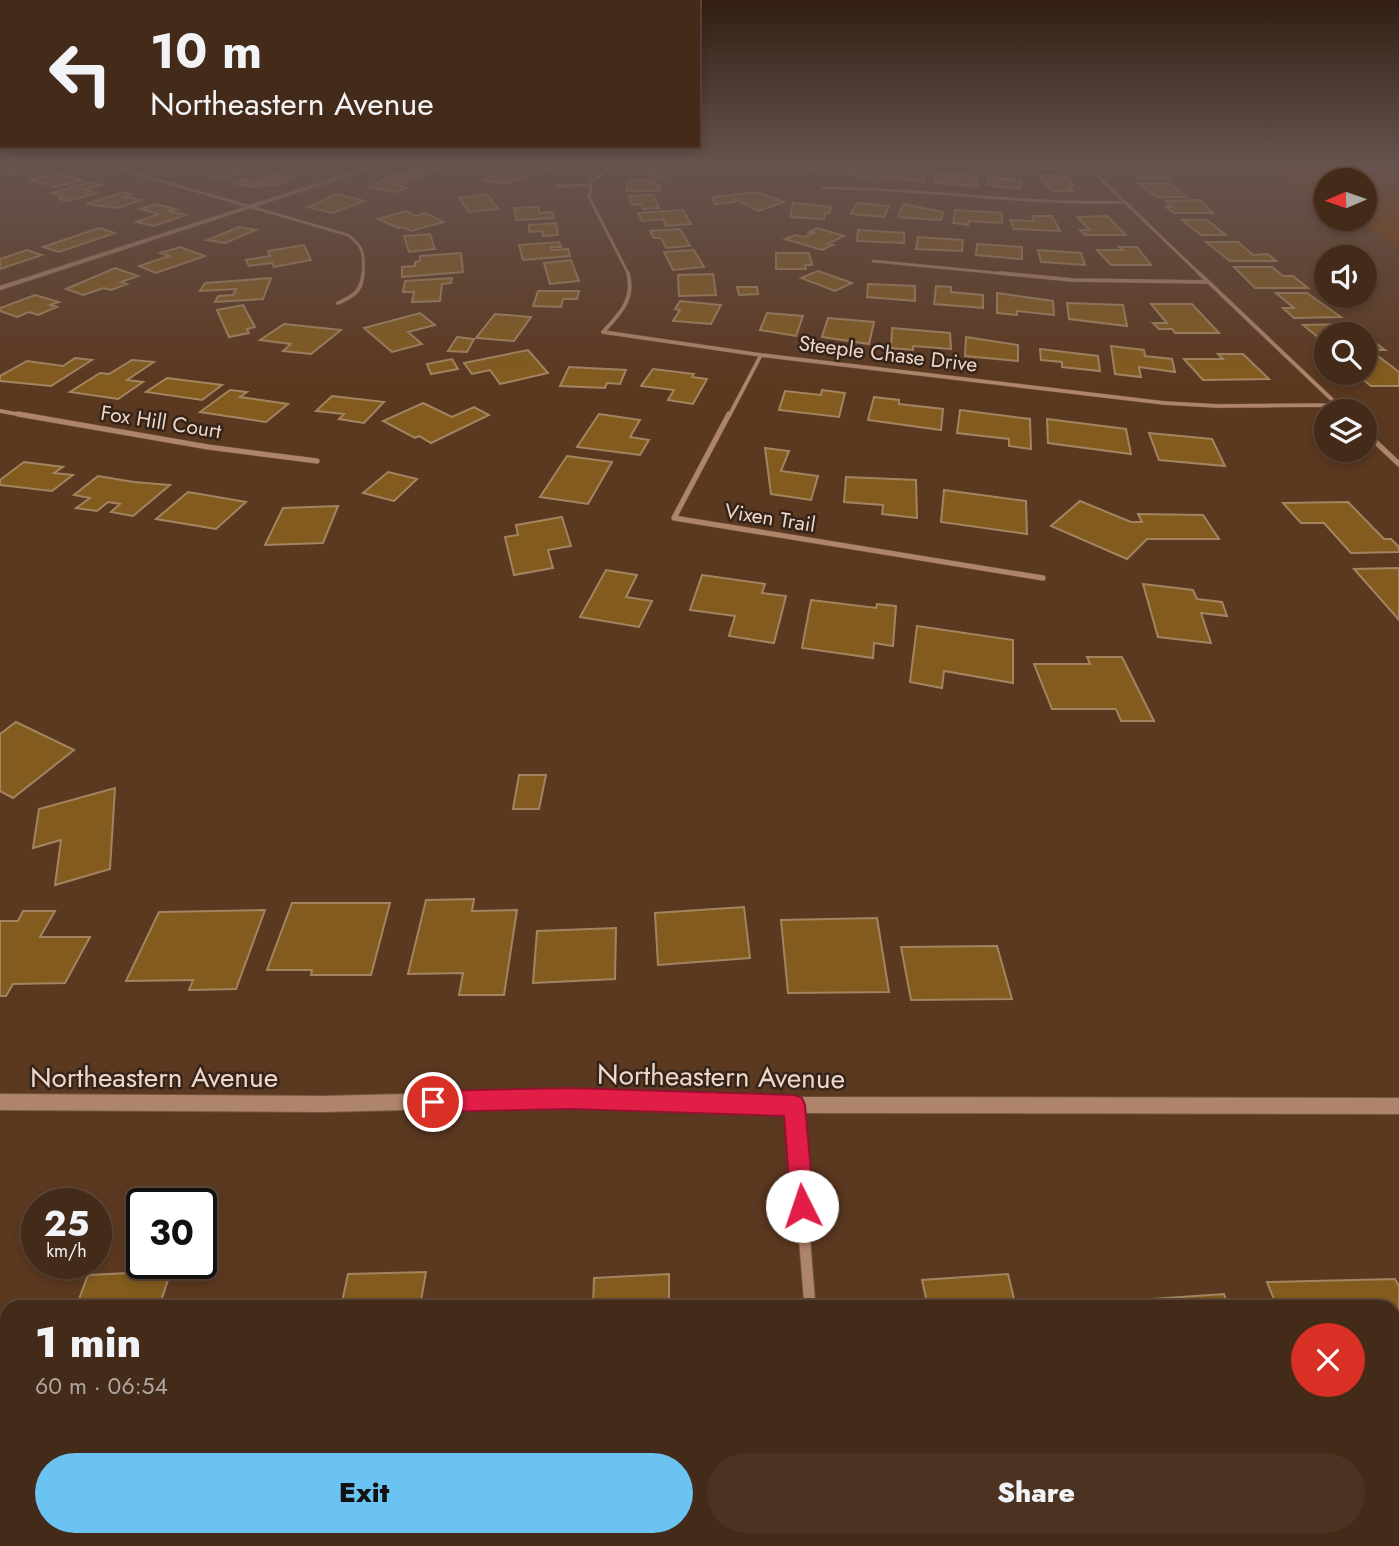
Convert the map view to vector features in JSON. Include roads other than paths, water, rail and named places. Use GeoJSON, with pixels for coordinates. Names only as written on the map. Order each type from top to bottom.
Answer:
{"type":"FeatureCollection","features":[{"type":"Feature","properties":{"kind":"street"},"geometry":{"type":"LineString","coordinates":[[0,288],[157,237]]}},
{"type":"Feature","properties":{"kind":"street"},"geometry":{"type":"LineString","coordinates":[[338,303],[353,296],[362,286],[365,257],[358,243],[347,237]]}},
{"type":"Feature","properties":{"kind":"street","name":"Steeple Chase Drive"},"geometry":{"type":"LineString","coordinates":[[610,237],[627,269],[632,287],[626,305],[603,332],[761,355],[1164,403],[1218,406],[1314,405]]}},
{"type":"Feature","properties":{"kind":"street"},"geometry":{"type":"LineString","coordinates":[[1161,237],[1331,399]]}},
{"type":"Feature","properties":{"kind":"street"},"geometry":{"type":"LineString","coordinates":[[873,261],[1072,280],[1208,282]]}},
{"type":"Feature","properties":{"kind":"street","name":"Vixen Trail"},"geometry":{"type":"LineString","coordinates":[[761,355],[674,518],[1043,579]]}},
{"type":"Feature","properties":{"kind":"street","name":"Fox Hill Court"},"geometry":{"type":"LineString","coordinates":[[0,411],[208,447],[317,461]]}},
{"type":"Feature","properties":{"kind":"street"},"geometry":{"type":"LineString","coordinates":[[1377,443],[1399,464]]}},
{"type":"Feature","properties":{"kind":"street","name":"Northeastern Avenue"},"geometry":{"type":"LineString","coordinates":[[0,1102],[323,1104],[570,1098],[794,1105],[1399,1106]]}},
{"type":"Feature","properties":{"kind":"street"},"geometry":{"type":"LineString","coordinates":[[794,1105],[809,1300]]}}]}
